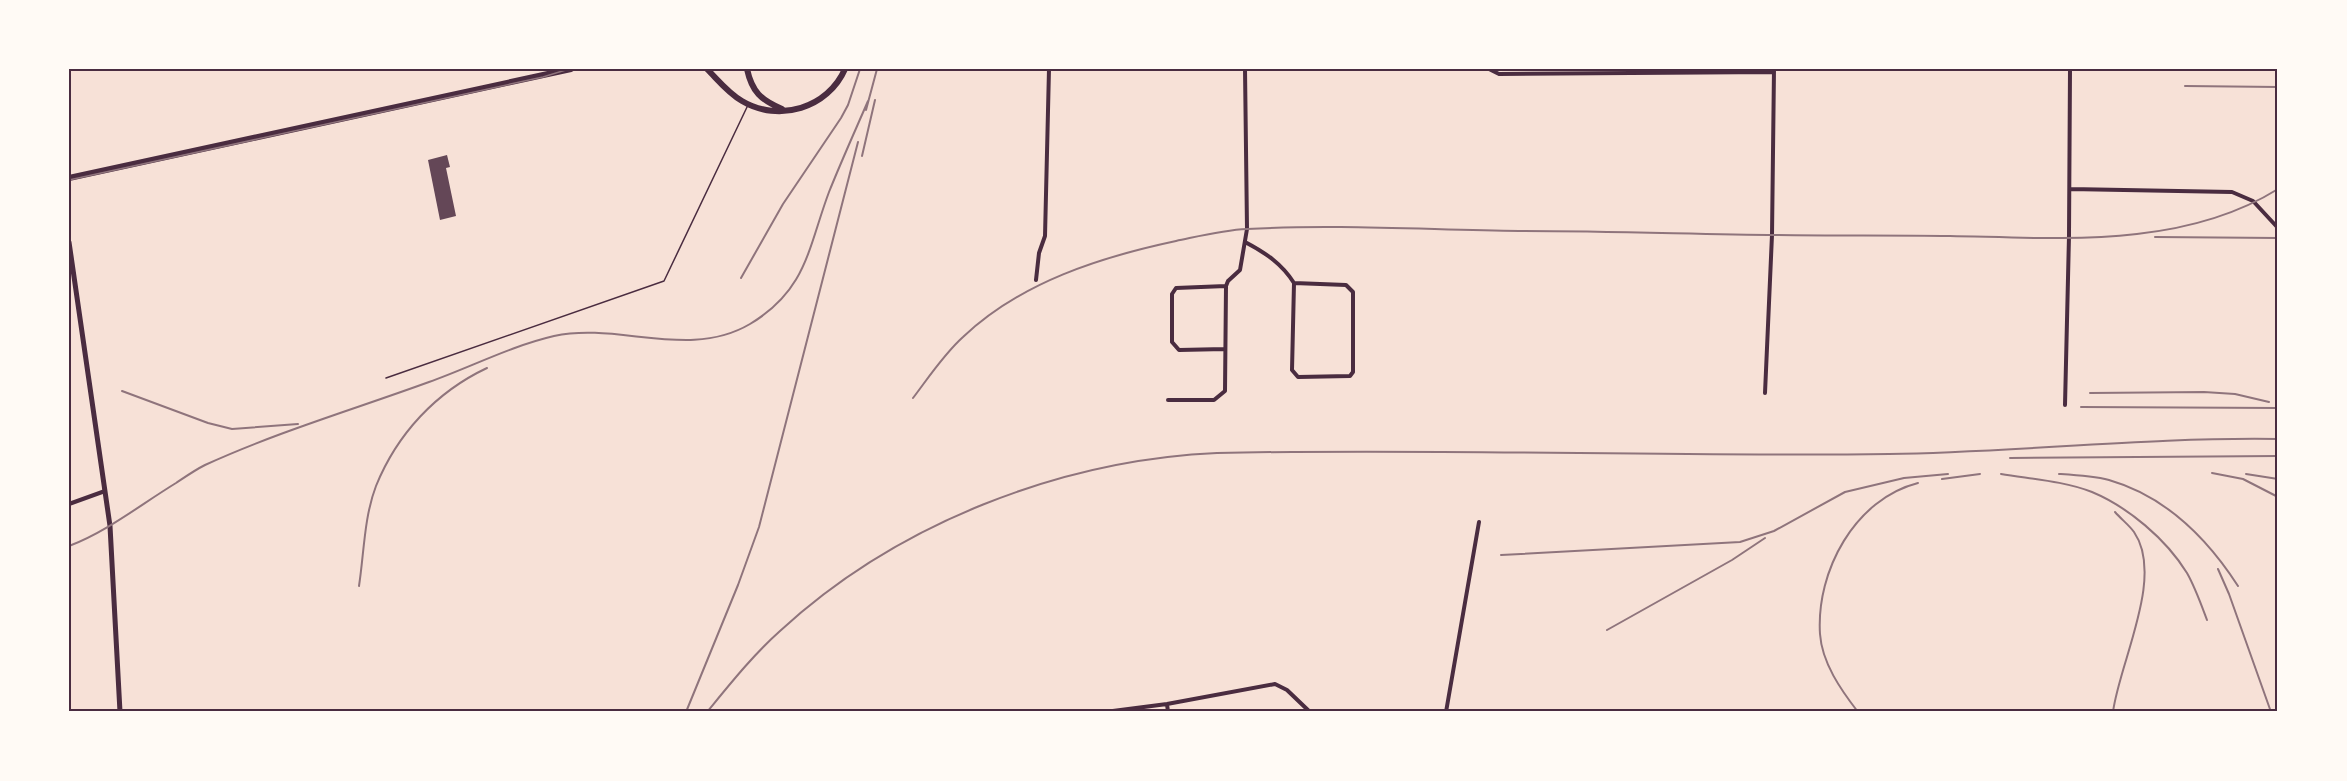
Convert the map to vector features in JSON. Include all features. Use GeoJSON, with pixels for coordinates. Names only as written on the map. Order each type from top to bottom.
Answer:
{"type":"FeatureCollection","features":[{"type":"Feature","properties":{"kind":"main road"},"geometry":{"type":"LineString","coordinates":[[69,178],[571,69]]}},
{"type":"Feature","properties":{"kind":"main road"},"geometry":{"type":"LineString","coordinates":[[707,69],[728,91],[749,104],[768,110],[809,106],[823,98],[837,84],[845,69]]}},
{"type":"Feature","properties":{"kind":"main road"},"geometry":{"type":"LineString","coordinates":[[747,69],[751,84],[759,96],[786,110]]}},
{"type":"Feature","properties":{"kind":"main road"},"geometry":{"type":"LineString","coordinates":[[69,242],[110,526],[120,712]]}},
{"type":"Feature","properties":{"kind":"street"},"geometry":{"type":"LineString","coordinates":[[1036,280],[1039,253],[1045,236],[1048,69]]}},
{"type":"Feature","properties":{"kind":"street"},"geometry":{"type":"LineString","coordinates":[[1168,400],[1214,400],[1225,391],[1226,286],[1240,270],[1245,242],[1245,69]]}},
{"type":"Feature","properties":{"kind":"street"},"geometry":{"type":"LineString","coordinates":[[1489,69],[1498,74],[1774,70],[1772,235],[1765,393]]}},
{"type":"Feature","properties":{"kind":"street"},"geometry":{"type":"LineString","coordinates":[[2065,405],[2070,69]]}},
{"type":"Feature","properties":{"kind":"street"},"geometry":{"type":"LineString","coordinates":[[2070,189],[2232,192],[2253,201],[2278,228]]}},
{"type":"Feature","properties":{"kind":"street"},"geometry":{"type":"LineString","coordinates":[[1245,242],[1272,257],[1285,269],[1294,283],[1292,370],[1298,377],[1350,376],[1353,372],[1353,292],[1346,285],[1294,283]]}},
{"type":"Feature","properties":{"kind":"street"},"geometry":{"type":"LineString","coordinates":[[1226,286],[1176,288],[1172,294],[1172,342],[1174,347],[1179,350],[1226,349]]}},
{"type":"Feature","properties":{"kind":"street"},"geometry":{"type":"LineString","coordinates":[[69,504],[105,491]]}},
{"type":"Feature","properties":{"kind":"street"},"geometry":{"type":"LineString","coordinates":[[1446,712],[1479,522]]}},
{"type":"Feature","properties":{"kind":"street"},"geometry":{"type":"LineString","coordinates":[[1105,712],[1167,704],[1275,684],[1287,690],[1310,712]]}},
{"type":"Feature","properties":{"kind":"street"},"geometry":{"type":"LineString","coordinates":[[1167,704],[1168,712]]}},
{"type":"Feature","properties":{"kind":"lane"},"geometry":{"type":"LineString","coordinates":[[386,378],[664,281],[749,104]]}},
{"type":"Feature","properties":{"kind":"building"},"geometry":{"type":"Polygon","coordinates":[[[447,155],[450,167],[446,168],[456,216],[440,220],[428,160],[447,155]]]}},
{"type":"Feature","properties":{"kind":"tram line"},"geometry":{"type":"LineString","coordinates":[[69,180],[543,77],[569,69]]}},
{"type":"Feature","properties":{"kind":"railway"},"geometry":{"type":"LineString","coordinates":[[741,278],[783,204],[841,118],[848,105],[860,69]]}},
{"type":"Feature","properties":{"kind":"railway"},"geometry":{"type":"LineString","coordinates":[[866,110],[877,69]]}},
{"type":"Feature","properties":{"kind":"railway"},"geometry":{"type":"LineString","coordinates":[[2185,86],[2278,87]]}},
{"type":"Feature","properties":{"kind":"railway"},"geometry":{"type":"LineString","coordinates":[[862,156],[875,100]]}},
{"type":"Feature","properties":{"kind":"railway"},"geometry":{"type":"LineString","coordinates":[[69,546],[111,525],[205,465],[260,442],[429,382],[522,345],[554,336],[579,333],[678,340],[703,339],[727,334],[750,324],[769,311],[795,282],[810,249],[829,192],[868,101]]}},
{"type":"Feature","properties":{"kind":"railway"},"geometry":{"type":"LineString","coordinates":[[686,712],[759,527],[858,142]]}},
{"type":"Feature","properties":{"kind":"railway"},"geometry":{"type":"LineString","coordinates":[[913,398],[956,344],[1010,301],[1063,274],[1091,264],[1148,247],[1220,232],[1349,227],[1745,235],[2076,238],[2161,231],[2201,222],[2241,208],[2278,189]]}},
{"type":"Feature","properties":{"kind":"railway"},"geometry":{"type":"LineString","coordinates":[[2155,237],[2278,238]]}},
{"type":"Feature","properties":{"kind":"railway"},"geometry":{"type":"LineString","coordinates":[[359,586],[372,498],[395,449],[420,416],[435,402],[451,389],[487,368]]}},
{"type":"Feature","properties":{"kind":"railway"},"geometry":{"type":"LineString","coordinates":[[122,391],[208,423],[232,429],[298,424]]}},
{"type":"Feature","properties":{"kind":"railway"},"geometry":{"type":"LineString","coordinates":[[2090,393],[2204,392],[2235,394],[2269,402]]}},
{"type":"Feature","properties":{"kind":"railway"},"geometry":{"type":"LineString","coordinates":[[2081,407],[2278,408]]}},
{"type":"Feature","properties":{"kind":"railway"},"geometry":{"type":"LineString","coordinates":[[707,712],[770,640],[826,593],[875,559],[928,530],[983,505],[1040,484],[1099,469],[1158,458],[1217,453],[1301,452],[1889,454],[2181,440],[2278,439]]}},
{"type":"Feature","properties":{"kind":"railway"},"geometry":{"type":"LineString","coordinates":[[2010,458],[2278,456]]}},
{"type":"Feature","properties":{"kind":"railway"},"geometry":{"type":"LineString","coordinates":[[2212,473],[2243,479],[2278,497]]}},
{"type":"Feature","properties":{"kind":"railway"},"geometry":{"type":"LineString","coordinates":[[1501,555],[1740,542],[1774,531],[1845,492],[1904,478],[1948,474]]}},
{"type":"Feature","properties":{"kind":"railway"},"geometry":{"type":"LineString","coordinates":[[1942,479],[1980,474]]}},
{"type":"Feature","properties":{"kind":"railway"},"geometry":{"type":"LineString","coordinates":[[2001,474],[2081,488],[2106,498],[2132,515],[2157,536],[2178,560],[2193,584],[2207,620]]}},
{"type":"Feature","properties":{"kind":"railway"},"geometry":{"type":"LineString","coordinates":[[2059,474],[2109,480],[2129,487],[2166,508],[2183,521],[2213,551],[2238,586]]}},
{"type":"Feature","properties":{"kind":"railway"},"geometry":{"type":"LineString","coordinates":[[2246,474],[2278,479]]}},
{"type":"Feature","properties":{"kind":"railway"},"geometry":{"type":"LineString","coordinates":[[1858,712],[1833,676],[1824,655],[1820,634],[1820,610],[1825,586],[1844,541],[1858,521],[1876,504],[1896,491],[1918,483]]}},
{"type":"Feature","properties":{"kind":"railway"},"geometry":{"type":"LineString","coordinates":[[2113,712],[2143,596],[2145,572],[2142,551],[2134,532],[2115,512]]}},
{"type":"Feature","properties":{"kind":"railway"},"geometry":{"type":"LineString","coordinates":[[1607,630],[1732,560],[1765,538]]}},
{"type":"Feature","properties":{"kind":"railway"},"geometry":{"type":"LineString","coordinates":[[2218,569],[2271,712]]}}]}
